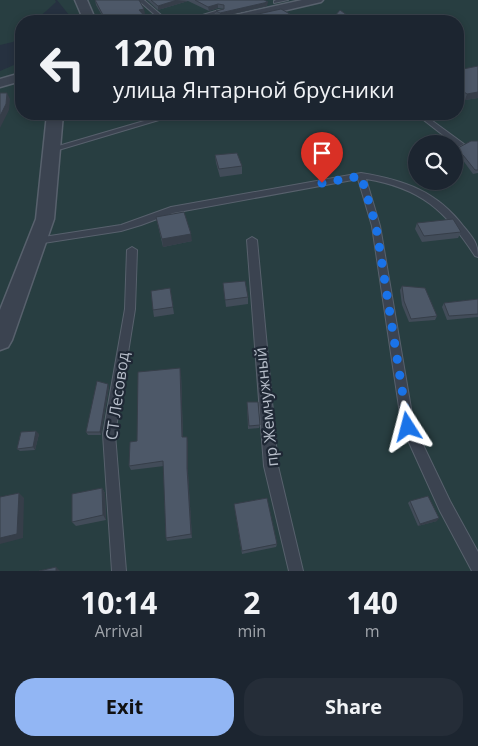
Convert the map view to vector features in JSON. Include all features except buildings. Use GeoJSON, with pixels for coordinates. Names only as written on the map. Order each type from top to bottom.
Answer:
{"type":"FeatureCollection","features":[{"type":"Feature","properties":{"kind":"street"},"geometry":{"type":"LineString","coordinates":[[81,0],[86,15]]}},
{"type":"Feature","properties":{"kind":"street"},"geometry":{"type":"LineString","coordinates":[[230,15],[317,0]]}},
{"type":"Feature","properties":{"kind":"street"},"geometry":{"type":"LineString","coordinates":[[0,83],[15,79]]}},
{"type":"Feature","properties":{"kind":"street"},"geometry":{"type":"LineString","coordinates":[[0,340],[45,219],[54,120]]}},
{"type":"Feature","properties":{"kind":"lane"},"geometry":{"type":"LineString","coordinates":[[141,0],[158,15]]}},
{"type":"Feature","properties":{"kind":"lane"},"geometry":{"type":"LineString","coordinates":[[276,2],[285,0]]}},
{"type":"Feature","properties":{"kind":"lane"},"geometry":{"type":"LineString","coordinates":[[52,149],[154,120]]}},
{"type":"Feature","properties":{"kind":"lane"},"geometry":{"type":"LineString","coordinates":[[427,120],[448,135]]}},
{"type":"Feature","properties":{"kind":"lane"},"geometry":{"type":"LineString","coordinates":[[37,241],[118,230],[149,220],[171,210],[361,176],[388,179],[417,190],[447,210],[464,230],[478,254]]}},
{"type":"Feature","properties":{"kind":"lane"},"geometry":{"type":"LineString","coordinates":[[361,176],[376,226],[408,427],[444,506],[478,567]]}},
{"type":"Feature","properties":{"kind":"lane","name":"пр Жемчужный"},"geometry":{"type":"LineString","coordinates":[[252,240],[271,466],[296,571]]}},
{"type":"Feature","properties":{"kind":"lane","name":"СТ Лесовод"},"geometry":{"type":"LineString","coordinates":[[119,571],[109,434],[130,309],[132,250]]}},
{"type":"Feature","properties":{"kind":"green space"},"geometry":{"type":"Polygon","coordinates":[[[0,0],[55,0],[56,2],[42,15],[15,15],[15,40],[0,45],[0,0]]]}},
{"type":"Feature","properties":{"kind":"green space"},"geometry":{"type":"Polygon","coordinates":[[[57,0],[478,0],[478,571],[0,571],[0,71],[15,65],[15,120],[464,120],[464,15],[69,15],[57,0]]]}},
{"type":"Feature","properties":{"kind":"route"},"geometry":{"type":"LineString","coordinates":[[322,183],[361,176],[376,226],[408,427]]}}]}
